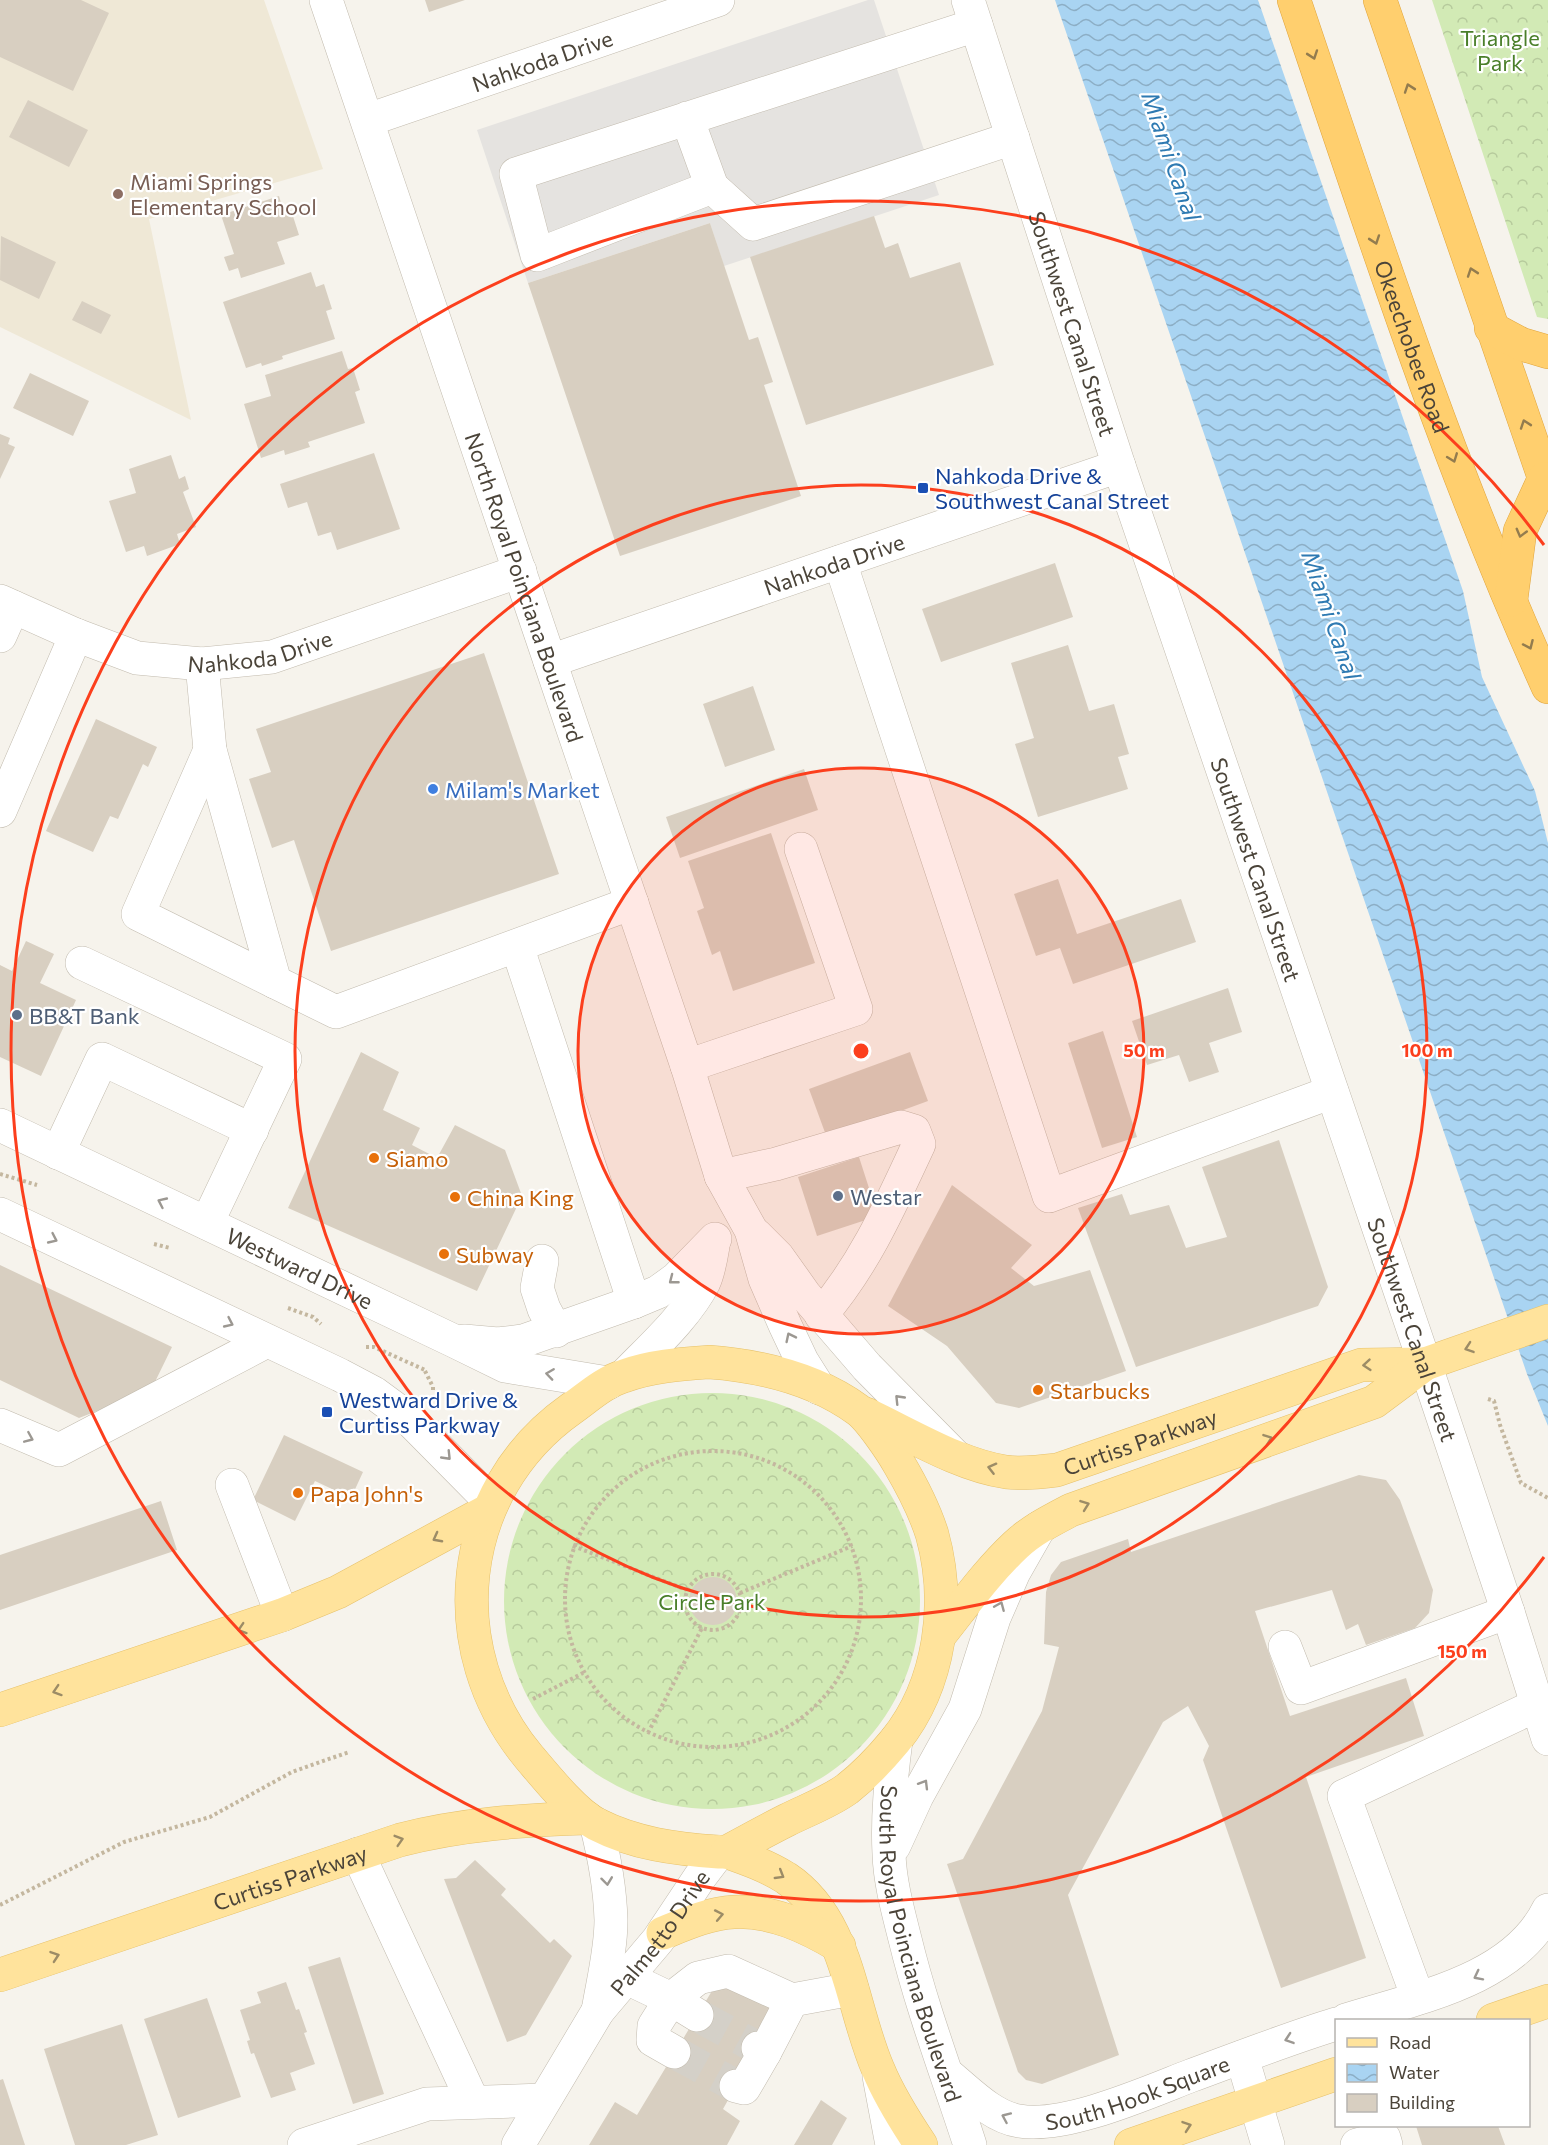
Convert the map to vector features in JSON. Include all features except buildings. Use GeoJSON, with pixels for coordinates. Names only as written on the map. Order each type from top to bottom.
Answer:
{"type":"FeatureCollection","features":[{"type":"Feature","properties":{"kind":"highway","name":"Okeechobee Road"},"geometry":{"type":"LineString","coordinates":[[1294,0],[1408,337],[1510,603],[1548,687]]}},
{"type":"Feature","properties":{"kind":"highway"},"geometry":{"type":"LineString","coordinates":[[1380,0],[1491,328],[1547,480],[1520,531],[1510,603]]}},
{"type":"Feature","properties":{"kind":"highway"},"geometry":{"type":"LineString","coordinates":[[1491,328],[1521,344],[1548,352]]}},
{"type":"Feature","properties":{"kind":"main road","name":"Curtiss Parkway"},"geometry":{"type":"LineString","coordinates":[[940,1635],[994,1568],[1016,1545],[1040,1527],[1071,1509],[1374,1401],[1425,1364],[1548,1321]]}},
{"type":"Feature","properties":{"kind":"main road","name":"Curtiss Parkway"},"geometry":{"type":"LineString","coordinates":[[616,1379],[673,1365],[709,1362],[778,1372],[819,1388],[860,1411],[955,1456],[1006,1472],[1031,1473],[1056,1470],[1361,1365],[1425,1364]]}},
{"type":"Feature","properties":{"kind":"main road"},"geometry":{"type":"LineString","coordinates":[[616,1379],[543,1432],[519,1460],[490,1507],[478,1541],[471,1608],[475,1644],[483,1676],[501,1716],[519,1745],[548,1780],[592,1821],[631,1839],[665,1848],[723,1852],[762,1865],[787,1879],[807,1896],[823,1917],[838,1946],[878,2068],[906,2123],[921,2145]]}},
{"type":"Feature","properties":{"kind":"main road"},"geometry":{"type":"LineString","coordinates":[[723,1852],[819,1806],[846,1789],[896,1740],[924,1693],[940,1635],[937,1562],[931,1533],[915,1492],[893,1453],[860,1411]]}},
{"type":"Feature","properties":{"kind":"main road"},"geometry":{"type":"LineString","coordinates":[[0,1710],[282,1616],[339,1592],[490,1507]]}},
{"type":"Feature","properties":{"kind":"main road","name":"Curtiss Parkway"},"geometry":{"type":"LineString","coordinates":[[0,1975],[358,1854],[438,1830],[511,1821],[592,1821]]}},
{"type":"Feature","properties":{"kind":"main road"},"geometry":{"type":"LineString","coordinates":[[663,1933],[709,1917],[734,1912],[764,1914],[814,1931],[838,1946]]}},
{"type":"Feature","properties":{"kind":"main road"},"geometry":{"type":"LineString","coordinates":[[1496,2019],[1537,2005]]}},
{"type":"Feature","properties":{"kind":"main road"},"geometry":{"type":"LineString","coordinates":[[1131,2145],[1335,2074]]}},
{"type":"Feature","properties":{"kind":"street","name":"North Royal Poinciana Boulevard"},"geometry":{"type":"LineString","coordinates":[[326,0],[687,1066],[721,1176],[752,1230],[765,1279],[802,1360],[819,1388]]}},
{"type":"Feature","properties":{"kind":"street","name":"Nahkoda Drive"},"geometry":{"type":"LineString","coordinates":[[368,120],[645,12],[718,0]]}},
{"type":"Feature","properties":{"kind":"street"},"geometry":{"type":"LineString","coordinates":[[712,187],[537,255],[516,174],[687,118],[972,12]]}},
{"type":"Feature","properties":{"kind":"street","name":"Southwest Canal Street"},"geometry":{"type":"LineString","coordinates":[[972,12],[1119,466],[1425,1364],[1548,1739]]}},
{"type":"Feature","properties":{"kind":"street"},"geometry":{"type":"LineString","coordinates":[[687,118],[712,187],[753,224],[1013,138]]}},
{"type":"Feature","properties":{"kind":"street","name":"Nahkoda Drive"},"geometry":{"type":"LineString","coordinates":[[550,661],[1119,466]]}},
{"type":"Feature","properties":{"kind":"street"},"geometry":{"type":"LineString","coordinates":[[840,562],[1049,1196],[1332,1092]]}},
{"type":"Feature","properties":{"kind":"street","name":"Nahkoda Drive"},"geometry":{"type":"LineString","coordinates":[[7,604],[76,635],[137,658],[202,664],[272,657],[520,572]]}},
{"type":"Feature","properties":{"kind":"street"},"geometry":{"type":"LineString","coordinates":[[0,636],[7,604]]}},
{"type":"Feature","properties":{"kind":"street"},"geometry":{"type":"LineString","coordinates":[[0,811],[76,635]]}},
{"type":"Feature","properties":{"kind":"street"},"geometry":{"type":"LineString","coordinates":[[202,664],[210,750],[275,982]]}},
{"type":"Feature","properties":{"kind":"street"},"geometry":{"type":"LineString","coordinates":[[210,750],[138,914],[336,1012],[632,903]]}},
{"type":"Feature","properties":{"kind":"street"},"geometry":{"type":"LineString","coordinates":[[687,1066],[856,1009],[801,849]]}},
{"type":"Feature","properties":{"kind":"street"},"geometry":{"type":"LineString","coordinates":[[517,946],[634,1302]]}},
{"type":"Feature","properties":{"kind":"street"},"geometry":{"type":"LineString","coordinates":[[82,963],[285,1059],[207,1223]]}},
{"type":"Feature","properties":{"kind":"street"},"geometry":{"type":"LineString","coordinates":[[58,1153],[102,1059],[252,1130]]}},
{"type":"Feature","properties":{"kind":"street","name":"Westward Drive"},"geometry":{"type":"LineString","coordinates":[[0,1125],[207,1223],[441,1350],[505,1366],[616,1379]]}},
{"type":"Feature","properties":{"kind":"street"},"geometry":{"type":"LineString","coordinates":[[721,1176],[776,1164],[901,1127],[914,1131],[920,1144],[876,1236],[842,1290],[821,1314]]}},
{"type":"Feature","properties":{"kind":"street","name":"North Royal Poinciana Boulevard"},"geometry":{"type":"LineString","coordinates":[[616,1379],[665,1333],[693,1300],[704,1282],[715,1239],[721,1176]]}},
{"type":"Feature","properties":{"kind":"street"},"geometry":{"type":"LineString","coordinates":[[0,1214],[374,1393],[408,1418],[490,1507]]}},
{"type":"Feature","properties":{"kind":"street"},"geometry":{"type":"LineString","coordinates":[[752,1230],[778,1257],[821,1314],[867,1366],[955,1456]]}},
{"type":"Feature","properties":{"kind":"street"},"geometry":{"type":"LineString","coordinates":[[441,1350],[523,1341],[634,1302],[658,1292],[676,1280],[715,1239]]}},
{"type":"Feature","properties":{"kind":"street"},"geometry":{"type":"LineString","coordinates":[[542,1261],[537,1288],[544,1309],[556,1331]]}},
{"type":"Feature","properties":{"kind":"street"},"geometry":{"type":"LineString","coordinates":[[0,1425],[59,1450],[267,1341]]}},
{"type":"Feature","properties":{"kind":"street"},"geometry":{"type":"LineString","coordinates":[[232,1485],[282,1616]]}},
{"type":"Feature","properties":{"kind":"street"},"geometry":{"type":"LineString","coordinates":[[889,1856],[917,1796],[965,1710],[994,1618],[1014,1572],[1040,1527]]}},
{"type":"Feature","properties":{"kind":"street"},"geometry":{"type":"LineString","coordinates":[[1285,1647],[1301,1688],[1508,1612]]}},
{"type":"Feature","properties":{"kind":"street"},"geometry":{"type":"LineString","coordinates":[[1418,1998],[1344,1796],[1538,1705]]}},
{"type":"Feature","properties":{"kind":"street","name":"South Royal Poinciana Boulevard"},"geometry":{"type":"LineString","coordinates":[[896,1740],[890,1788],[889,1856],[895,1899],[913,1974],[970,2145]]}},
{"type":"Feature","properties":{"kind":"street","name":"Palmetto Drive"},"geometry":{"type":"LineString","coordinates":[[592,1821],[604,1855],[611,1920],[598,2011]]}},
{"type":"Feature","properties":{"kind":"street","name":"Palmetto Drive"},"geometry":{"type":"LineString","coordinates":[[518,2145],[598,2011],[663,1933],[700,1877],[723,1852]]}},
{"type":"Feature","properties":{"kind":"street"},"geometry":{"type":"LineString","coordinates":[[358,1854],[473,2102]]}},
{"type":"Feature","properties":{"kind":"street"},"geometry":{"type":"LineString","coordinates":[[1349,2019],[1463,1983],[1501,1964],[1526,1943],[1548,1910]]}},
{"type":"Feature","properties":{"kind":"street"},"geometry":{"type":"LineString","coordinates":[[674,2052],[653,2040],[654,2026],[684,2007],[698,1978],[728,1971],[792,2000],[852,1989]]}},
{"type":"Feature","properties":{"kind":"street"},"geometry":{"type":"LineString","coordinates":[[627,1978],[684,2007]]}},
{"type":"Feature","properties":{"kind":"street"},"geometry":{"type":"LineString","coordinates":[[1537,2005],[1548,1985]]}},
{"type":"Feature","properties":{"kind":"street"},"geometry":{"type":"LineString","coordinates":[[736,2086],[744,2088],[761,2050],[792,2000]]}},
{"type":"Feature","properties":{"kind":"street","name":"South Hook Square"},"geometry":{"type":"LineString","coordinates":[[947,2074],[997,2112],[1017,2121],[1038,2123],[1058,2121],[1126,2101],[1335,2024]]}},
{"type":"Feature","properties":{"kind":"street"},"geometry":{"type":"LineString","coordinates":[[1242,2057],[1268,2145]]}},
{"type":"Feature","properties":{"kind":"street"},"geometry":{"type":"LineString","coordinates":[[878,2068],[883,2136]]}},
{"type":"Feature","properties":{"kind":"street"},"geometry":{"type":"LineString","coordinates":[[304,2145],[428,2104],[544,2100]]}},
{"type":"Feature","properties":{"kind":"street"},"geometry":{"type":"LineString","coordinates":[[1357,2145],[1384,2138],[1386,2145]]}},
{"type":"Feature","properties":{"kind":"path"},"geometry":{"type":"LineString","coordinates":[[0,1174],[41,1187]]}},
{"type":"Feature","properties":{"kind":"path"},"geometry":{"type":"LineString","coordinates":[[149,1244],[176,1251]]}},
{"type":"Feature","properties":{"kind":"path"},"geometry":{"type":"LineString","coordinates":[[428,1399],[433,1394],[434,1387],[425,1371],[441,1350]]}},
{"type":"Feature","properties":{"kind":"path"},"geometry":{"type":"LineString","coordinates":[[1488,1399],[1494,1401],[1500,1425],[1521,1483],[1548,1498]]}},
{"type":"Feature","properties":{"kind":"path"},"geometry":{"type":"LineString","coordinates":[[692,1452],[732,1452],[770,1462],[804,1482],[832,1511],[852,1546],[860,1580],[861,1616],[853,1650],[837,1682],[814,1709],[785,1730],[752,1743],[717,1748],[682,1745],[648,1733],[611,1708],[584,1673],[570,1643],[564,1611],[565,1578],[573,1546],[592,1512],[619,1483],[654,1462],[692,1452]]}},
{"type":"Feature","properties":{"kind":"path"},"geometry":{"type":"LineString","coordinates":[[573,1546],[687,1591]]}},
{"type":"Feature","properties":{"kind":"path"},"geometry":{"type":"LineString","coordinates":[[740,1593],[852,1546]]}},
{"type":"Feature","properties":{"kind":"path"},"geometry":{"type":"LineString","coordinates":[[710,1574],[728,1578],[740,1593],[739,1611],[728,1626],[720,1629],[702,1628],[689,1616],[685,1599],[687,1591],[700,1577],[710,1574]]}},
{"type":"Feature","properties":{"kind":"path"},"geometry":{"type":"LineString","coordinates":[[648,1733],[702,1628]]}},
{"type":"Feature","properties":{"kind":"path"},"geometry":{"type":"LineString","coordinates":[[528,1701],[584,1673]]}},
{"type":"Feature","properties":{"kind":"path"},"geometry":{"type":"LineString","coordinates":[[0,1905],[124,1842],[210,1817],[292,1773],[349,1752]]}},
{"type":"Feature","properties":{"kind":"shaded area","name":"Miami Springs Elementary School"},"geometry":{"type":"Polygon","coordinates":[[[0,0],[264,0],[323,169],[149,219],[191,420],[0,327],[0,0]]]}},
{"type":"Feature","properties":{"kind":"shaded area"},"geometry":{"type":"Polygon","coordinates":[[[868,0],[874,0],[939,195],[724,266],[710,223],[528,283],[477,130],[868,0]]]}},
{"type":"Feature","properties":{"kind":"green space","name":"Triangle Park"},"geometry":{"type":"Polygon","coordinates":[[[1432,0],[1548,0],[1548,319],[1537,317],[1432,0]]]}},
{"type":"Feature","properties":{"kind":"green space","name":"Circle Park"},"geometry":{"type":"Polygon","coordinates":[[[712,1393],[753,1397],[792,1408],[828,1428],[859,1454],[885,1485],[905,1521],[916,1560],[920,1601],[916,1642],[905,1681],[885,1717],[859,1748],[828,1774],[792,1794],[753,1805],[712,1809],[671,1805],[632,1794],[596,1774],[565,1748],[539,1717],[519,1681],[508,1642],[504,1601],[508,1560],[519,1521],[539,1485],[565,1454],[596,1428],[632,1408],[671,1397],[712,1393]]]}},
{"type":"Feature","properties":{"kind":"water","name":"Miami Canal"},"geometry":{"type":"Polygon","coordinates":[[[1055,0],[1258,0],[1463,591],[1482,677],[1535,791],[1548,843],[1548,1426],[1527,1374],[1055,0]]]}},
{"type":"Feature","properties":{"kind":"tunnel"},"geometry":{"type":"LineString","coordinates":[[697,2015],[758,2048]]}},
{"type":"Feature","properties":{"kind":"tunnel"},"geometry":{"type":"LineString","coordinates":[[674,2052],[736,2086]]}},
{"type":"Feature","properties":{"kind":"place","name":"Miami Springs Elementary School"},"geometry":{"type":"Point","coordinates":[118,194]}},
{"type":"Feature","properties":{"kind":"place","name":"Nahkoda Drive & Southwest Canal Street"},"geometry":{"type":"Point","coordinates":[923,488]}},
{"type":"Feature","properties":{"kind":"place","name":"Milam's Market"},"geometry":{"type":"Point","coordinates":[433,789]}},
{"type":"Feature","properties":{"kind":"place","name":"BB&T Bank"},"geometry":{"type":"Point","coordinates":[17,1015]}},
{"type":"Feature","properties":{"kind":"place","name":"Siamo"},"geometry":{"type":"Point","coordinates":[374,1158]}},
{"type":"Feature","properties":{"kind":"place","name":"Westar"},"geometry":{"type":"Point","coordinates":[838,1196]}},
{"type":"Feature","properties":{"kind":"place","name":"China King"},"geometry":{"type":"Point","coordinates":[455,1197]}},
{"type":"Feature","properties":{"kind":"place","name":"Subway"},"geometry":{"type":"Point","coordinates":[444,1254]}},
{"type":"Feature","properties":{"kind":"place","name":"Starbucks"},"geometry":{"type":"Point","coordinates":[1038,1390]}},
{"type":"Feature","properties":{"kind":"place","name":"Westward Drive & Curtiss Parkway"},"geometry":{"type":"Point","coordinates":[327,1412]}},
{"type":"Feature","properties":{"kind":"place","name":"Papa John's"},"geometry":{"type":"Point","coordinates":[298,1493]}}]}
